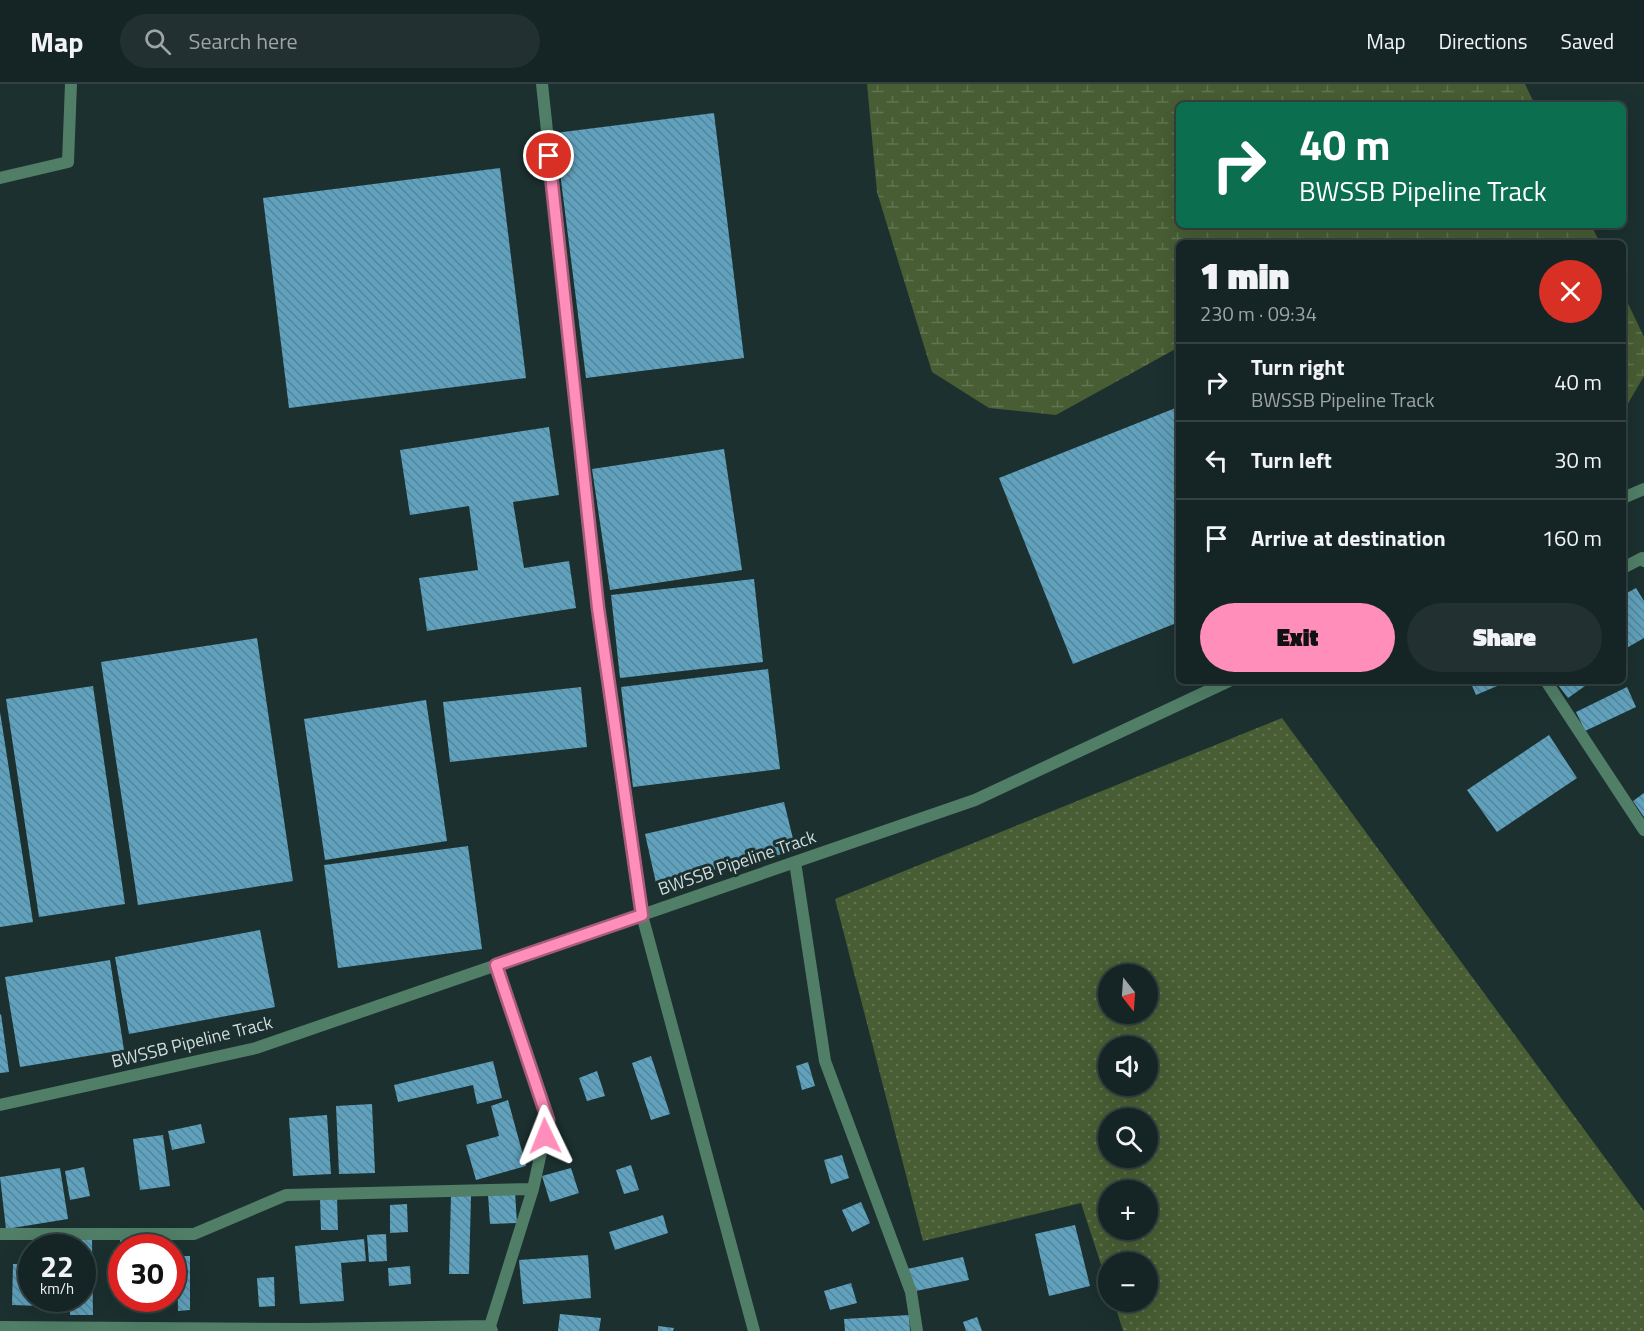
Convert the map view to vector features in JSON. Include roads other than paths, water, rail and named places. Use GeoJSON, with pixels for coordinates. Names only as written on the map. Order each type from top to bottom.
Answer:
{"type":"FeatureCollection","features":[{"type":"Feature","properties":{"kind":"street"},"geometry":{"type":"LineString","coordinates":[[0,178],[68,162],[71,84]]}},
{"type":"Feature","properties":{"kind":"street"},"geometry":{"type":"LineString","coordinates":[[542,84],[598,608],[642,915],[754,1331]]}},
{"type":"Feature","properties":{"kind":"street"},"geometry":{"type":"LineString","coordinates":[[1626,497],[1644,489]]}},
{"type":"Feature","properties":{"kind":"street"},"geometry":{"type":"LineString","coordinates":[[1626,566],[1642,558],[1644,561]]}},
{"type":"Feature","properties":{"kind":"street","name":"BWSSB Pipeline Track"},"geometry":{"type":"LineString","coordinates":[[0,1105],[256,1048],[975,800],[1223,684]]}},
{"type":"Feature","properties":{"kind":"street"},"geometry":{"type":"LineString","coordinates":[[1548,684],[1644,830]]}},
{"type":"Feature","properties":{"kind":"street"},"geometry":{"type":"LineString","coordinates":[[795,862],[825,1061],[911,1293],[917,1331]]}},
{"type":"Feature","properties":{"kind":"street"},"geometry":{"type":"LineString","coordinates":[[0,1327],[491,1328],[533,1189],[548,1120],[496,965]]}},
{"type":"Feature","properties":{"kind":"street"},"geometry":{"type":"LineString","coordinates":[[0,1234],[194,1234],[286,1195],[533,1189]]}}]}
